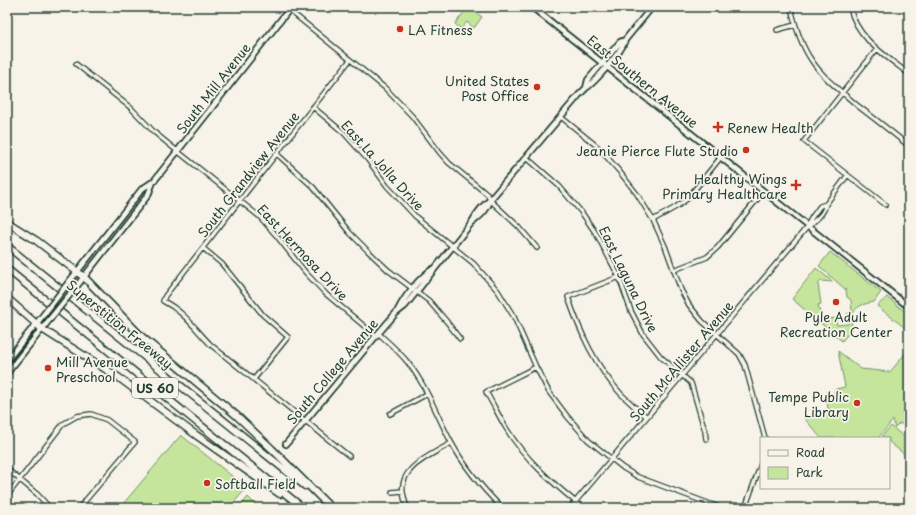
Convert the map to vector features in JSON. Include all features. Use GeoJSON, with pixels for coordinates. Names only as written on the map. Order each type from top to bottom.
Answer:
{"type":"FeatureCollection","features":[{"type":"Feature","properties":{"kind":"highway"},"geometry":{"type":"LineString","coordinates":[[7,222],[37,241],[84,277],[142,337],[236,415],[272,448],[330,506]]}},
{"type":"Feature","properties":{"kind":"highway","name":"Superstition Freeway"},"geometry":{"type":"LineString","coordinates":[[7,246],[330,506]]}},
{"type":"Feature","properties":{"kind":"highway","name":"US 60"},"geometry":{"type":"LineString","coordinates":[[7,269],[303,508]]}},
{"type":"Feature","properties":{"kind":"highway"},"geometry":{"type":"LineString","coordinates":[[7,298],[42,329],[118,377],[196,435],[299,508]]}},
{"type":"Feature","properties":{"kind":"main road","name":"East Southern Avenue"},"geometry":{"type":"LineString","coordinates":[[532,7],[909,307]]}},
{"type":"Feature","properties":{"kind":"main road","name":"South College Avenue"},"geometry":{"type":"LineString","coordinates":[[286,444],[396,313],[402,302],[414,291],[425,274],[434,268],[472,222],[480,216],[488,206],[490,200],[586,88],[588,80],[624,45],[625,40],[652,7]]}},
{"type":"Feature","properties":{"kind":"main road","name":"South Mill Avenue"},"geometry":{"type":"LineString","coordinates":[[7,373],[76,288],[148,195],[153,182],[290,9]]}},
{"type":"Feature","properties":{"kind":"main road","name":"South Mill Avenue"},"geometry":{"type":"LineString","coordinates":[[7,360],[142,189],[153,182]]}},
{"type":"Feature","properties":{"kind":"street"},"geometry":{"type":"LineString","coordinates":[[791,7],[795,25],[812,62],[825,77],[842,92],[909,146]]}},
{"type":"Feature","properties":{"kind":"street"},"geometry":{"type":"LineString","coordinates":[[850,7],[851,15],[865,38],[909,74]]}},
{"type":"Feature","properties":{"kind":"street"},"geometry":{"type":"LineString","coordinates":[[290,9],[392,94],[412,116],[440,154],[458,171],[488,195],[490,200],[519,227],[537,248]]}},
{"type":"Feature","properties":{"kind":"street"},"geometry":{"type":"LineString","coordinates":[[777,30],[795,25]]}},
{"type":"Feature","properties":{"kind":"street"},"geometry":{"type":"LineString","coordinates":[[877,49],[804,141],[886,206]]}},
{"type":"Feature","properties":{"kind":"street","name":"South Grandview Avenue"},"geometry":{"type":"LineString","coordinates":[[254,379],[211,345],[186,316],[174,306],[163,301],[164,296],[350,60]]}},
{"type":"Feature","properties":{"kind":"street","name":"East Hermosa Drive"},"geometry":{"type":"LineString","coordinates":[[76,64],[131,108],[162,139],[240,201],[265,223],[306,273],[326,294],[402,355],[415,372],[452,443],[480,484],[502,508]]}},
{"type":"Feature","properties":{"kind":"street","name":"East La Jolla Drive"},"geometry":{"type":"LineString","coordinates":[[313,107],[344,133],[416,217],[473,263],[498,291],[514,317],[536,368],[549,392],[588,440],[622,468],[638,477],[721,508]]}},
{"type":"Feature","properties":{"kind":"street"},"geometry":{"type":"LineString","coordinates":[[561,117],[598,147],[637,194],[653,220],[665,246],[681,290],[689,306],[702,321],[739,354],[745,365],[765,437]]}},
{"type":"Feature","properties":{"kind":"street"},"geometry":{"type":"LineString","coordinates":[[277,154],[313,187],[363,247],[388,270],[429,302],[460,339]]}},
{"type":"Feature","properties":{"kind":"street"},"geometry":{"type":"LineString","coordinates":[[653,220],[687,199],[721,157]]}},
{"type":"Feature","properties":{"kind":"street","name":"East Laguna Drive"},"geometry":{"type":"LineString","coordinates":[[527,158],[559,186],[582,213],[597,234],[619,277],[631,311],[643,334],[661,357],[691,383],[706,439]]}},
{"type":"Feature","properties":{"kind":"street","name":"South McAllister Avenue"},"geometry":{"type":"LineString","coordinates":[[570,508],[808,226],[816,220],[847,176]]}},
{"type":"Feature","properties":{"kind":"street"},"geometry":{"type":"LineString","coordinates":[[674,270],[706,258],[718,247],[764,191]]}},
{"type":"Feature","properties":{"kind":"street"},"geometry":{"type":"LineString","coordinates":[[202,248],[222,264],[263,316],[288,337],[254,379],[349,456]]}},
{"type":"Feature","properties":{"kind":"street"},"geometry":{"type":"LineString","coordinates":[[619,277],[568,297],[587,346],[602,370],[622,394],[647,417]]}},
{"type":"Feature","properties":{"kind":"street"},"geometry":{"type":"LineString","coordinates":[[536,368],[486,392],[506,429],[526,455],[548,478],[583,508]]}},
{"type":"Feature","properties":{"kind":"street"},"geometry":{"type":"LineString","coordinates":[[390,414],[427,394]]}},
{"type":"Feature","properties":{"kind":"street"},"geometry":{"type":"LineString","coordinates":[[7,496],[64,424],[77,416],[91,414],[107,420],[135,442],[79,508]]}},
{"type":"Feature","properties":{"kind":"street"},"geometry":{"type":"LineString","coordinates":[[409,508],[406,505],[402,491],[403,482],[408,471],[418,463],[452,443]]}},
{"type":"Feature","properties":{"kind":"street"},"geometry":{"type":"LineString","coordinates":[[744,508],[760,467]]}},
{"type":"Feature","properties":{"kind":"street"},"geometry":{"type":"LineString","coordinates":[[7,469],[37,494],[50,508]]}},
{"type":"Feature","properties":{"kind":"street"},"geometry":{"type":"LineString","coordinates":[[392,492],[402,491]]}},
{"type":"Feature","properties":{"kind":"green space"},"geometry":{"type":"Polygon","coordinates":[[[468,7],[482,17],[474,28],[467,22],[461,29],[455,24],[468,7]]]}},
{"type":"Feature","properties":{"kind":"green space"},"geometry":{"type":"Polygon","coordinates":[[[830,252],[881,292],[874,302],[859,307],[853,313],[852,329],[842,341],[792,299],[816,268],[833,282],[821,281],[818,284],[821,304],[818,305],[822,320],[835,318],[837,325],[848,324],[847,315],[849,312],[852,312],[851,300],[847,297],[846,290],[819,266],[830,252]]]}},
{"type":"Feature","properties":{"kind":"green space"},"geometry":{"type":"Polygon","coordinates":[[[887,297],[909,315],[909,331],[877,306],[887,297]]]}},
{"type":"Feature","properties":{"kind":"green space"},"geometry":{"type":"Polygon","coordinates":[[[909,349],[909,430],[900,423],[895,428],[893,420],[879,437],[820,437],[804,418],[824,411],[831,414],[831,409],[828,409],[827,401],[829,400],[829,395],[835,394],[834,392],[836,389],[845,387],[838,351],[861,369],[890,372],[909,349]]]}},
{"type":"Feature","properties":{"kind":"green space"},"geometry":{"type":"Polygon","coordinates":[[[891,426],[909,441],[909,458],[890,443],[890,437],[882,436],[891,426]]]}},
{"type":"Feature","properties":{"kind":"green space"},"geometry":{"type":"Polygon","coordinates":[[[181,435],[243,485],[244,491],[229,508],[128,508],[123,504],[181,435]]]}},
{"type":"Feature","properties":{"kind":"green space"},"geometry":{"type":"Polygon","coordinates":[[[248,497],[259,508],[239,508],[248,497]]]}},
{"type":"Feature","properties":{"kind":"place","name":"LA Fitness"},"geometry":{"type":"Point","coordinates":[400,29]}},
{"type":"Feature","properties":{"kind":"place","name":"United States Post Office"},"geometry":{"type":"Point","coordinates":[537,87]}},
{"type":"Feature","properties":{"kind":"place","name":"Renew Health"},"geometry":{"type":"Point","coordinates":[718,127]}},
{"type":"Feature","properties":{"kind":"place","name":"Jeanie Pierce Flute Studio"},"geometry":{"type":"Point","coordinates":[746,150]}},
{"type":"Feature","properties":{"kind":"place","name":"Healthy Wings Primary Healthcare"},"geometry":{"type":"Point","coordinates":[796,185]}},
{"type":"Feature","properties":{"kind":"place","name":"Pyle Adult Recreation Center"},"geometry":{"type":"Point","coordinates":[836,302]}},
{"type":"Feature","properties":{"kind":"place","name":"Mill Avenue Preschool"},"geometry":{"type":"Point","coordinates":[48,368]}},
{"type":"Feature","properties":{"kind":"place","name":"Tempe Public Library"},"geometry":{"type":"Point","coordinates":[857,403]}},
{"type":"Feature","properties":{"kind":"place","name":"Softball Field"},"geometry":{"type":"Point","coordinates":[207,483]}}]}
